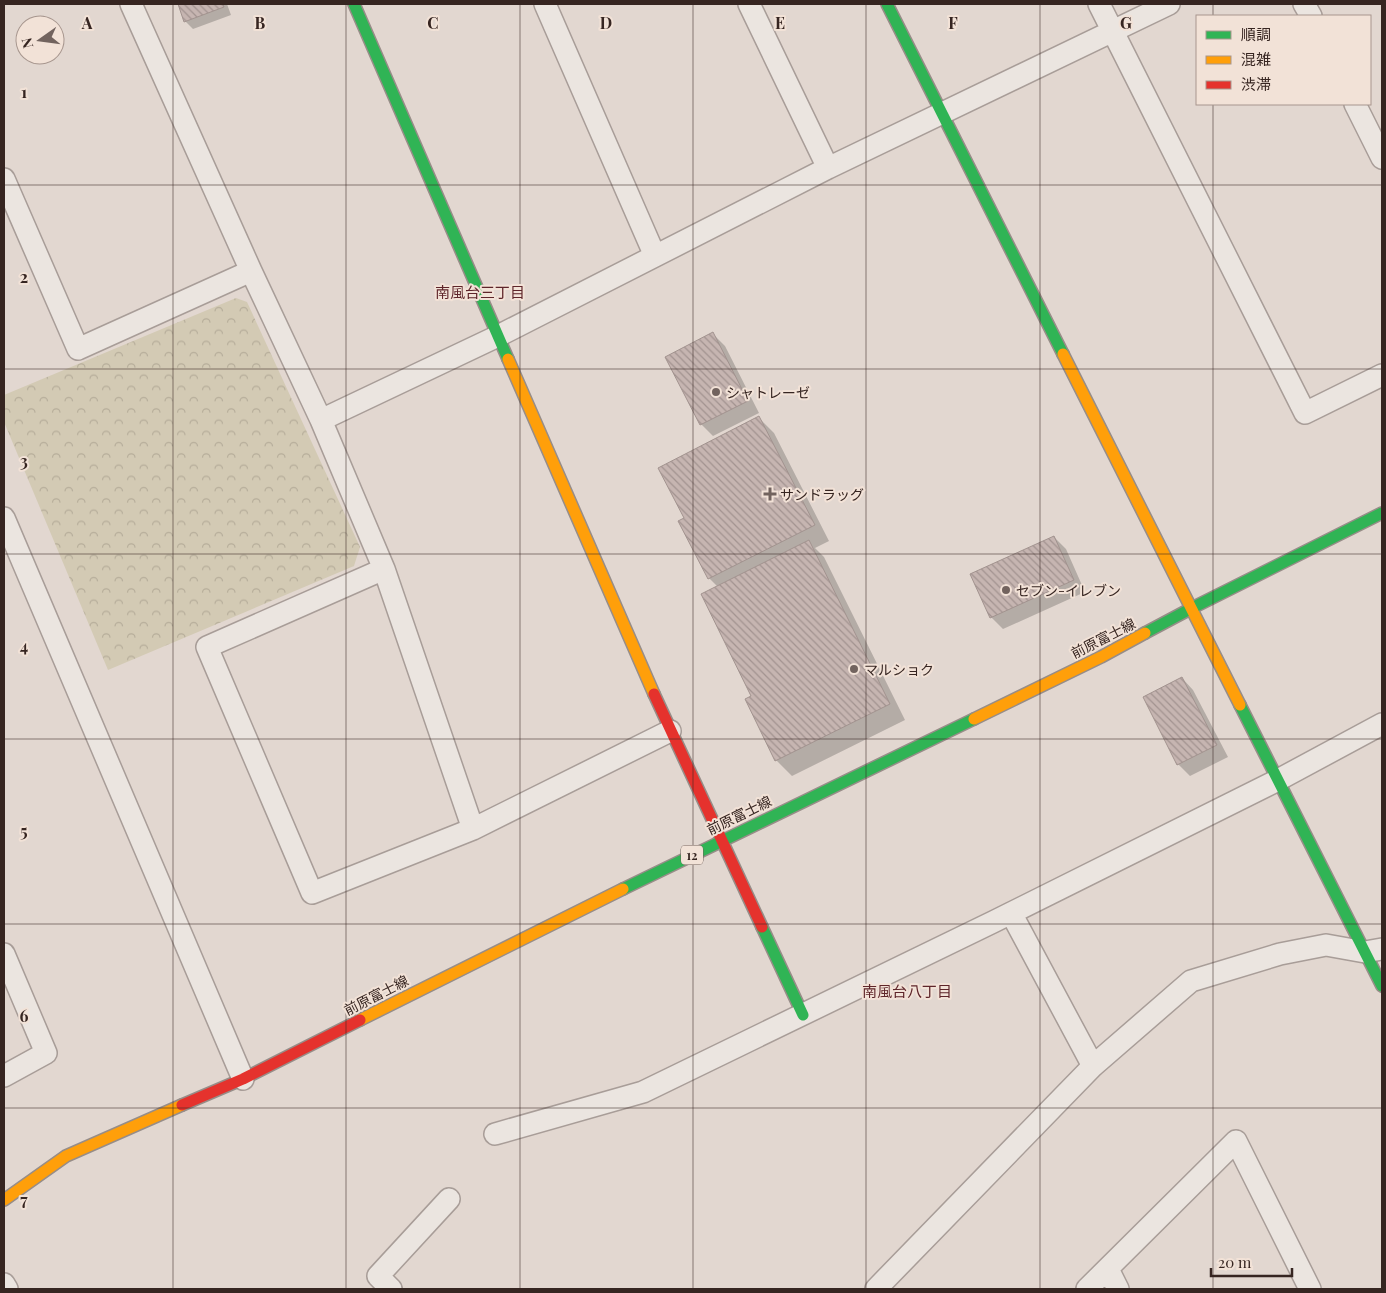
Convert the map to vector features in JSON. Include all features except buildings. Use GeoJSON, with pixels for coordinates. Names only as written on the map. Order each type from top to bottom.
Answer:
{"type":"FeatureCollection","features":[{"type":"Feature","properties":{"kind":"street"},"geometry":{"type":"LineString","coordinates":[[131,4],[251,271],[321,420],[384,570],[473,829]]}},
{"type":"Feature","properties":{"kind":"street"},"geometry":{"type":"LineString","coordinates":[[354,4],[670,731],[804,1015]]}},
{"type":"Feature","properties":{"kind":"street"},"geometry":{"type":"LineString","coordinates":[[545,4],[655,256]]}},
{"type":"Feature","properties":{"kind":"street"},"geometry":{"type":"LineString","coordinates":[[750,4],[828,168]]}},
{"type":"Feature","properties":{"kind":"street"},"geometry":{"type":"LineString","coordinates":[[886,4],[1278,780],[1374,950],[1382,986]]}},
{"type":"Feature","properties":{"kind":"street"},"geometry":{"type":"LineString","coordinates":[[1099,4],[1305,413],[1382,375]]}},
{"type":"Feature","properties":{"kind":"street"},"geometry":{"type":"LineString","coordinates":[[321,420],[498,336],[828,168],[1170,4]]}},
{"type":"Feature","properties":{"kind":"street"},"geometry":{"type":"LineString","coordinates":[[1304,4],[1310,15]]}},
{"type":"Feature","properties":{"kind":"street"},"geometry":{"type":"LineString","coordinates":[[1356,105],[1382,158]]}},
{"type":"Feature","properties":{"kind":"street"},"geometry":{"type":"LineString","coordinates":[[4,179],[78,349],[251,271]]}},
{"type":"Feature","properties":{"kind":"street","name":"前原富士線"},"geometry":{"type":"LineString","coordinates":[[4,1200],[66,1156],[243,1079],[722,840],[1101,657],[1192,608],[1382,513]]}},
{"type":"Feature","properties":{"kind":"street"},"geometry":{"type":"LineString","coordinates":[[4,518],[9,545],[243,1079]]}},
{"type":"Feature","properties":{"kind":"street"},"geometry":{"type":"LineString","coordinates":[[384,570],[207,647],[312,893],[473,829],[670,731]]}},
{"type":"Feature","properties":{"kind":"street"},"geometry":{"type":"LineString","coordinates":[[495,1134],[643,1092],[804,1015],[1278,780],[1382,724]]}},
{"type":"Feature","properties":{"kind":"street"},"geometry":{"type":"LineString","coordinates":[[1011,912],[1093,1066]]}},
{"type":"Feature","properties":{"kind":"street"},"geometry":{"type":"LineString","coordinates":[[876,1289],[1093,1066],[1191,981],[1280,954],[1326,945],[1374,950]]}},
{"type":"Feature","properties":{"kind":"street"},"geometry":{"type":"LineString","coordinates":[[4,954],[46,1053],[4,1076]]}},
{"type":"Feature","properties":{"kind":"street"},"geometry":{"type":"LineString","coordinates":[[1087,1289],[1236,1141],[1310,1289]]}},
{"type":"Feature","properties":{"kind":"street"},"geometry":{"type":"LineString","coordinates":[[391,1289],[378,1276],[449,1199]]}},
{"type":"Feature","properties":{"kind":"street"},"geometry":{"type":"LineString","coordinates":[[1108,1268],[1118,1289]]}},
{"type":"Feature","properties":{"kind":"street"},"geometry":{"type":"LineString","coordinates":[[4,1284],[7,1289]]}},
{"type":"Feature","properties":{"kind":"green space"},"geometry":{"type":"Polygon","coordinates":[[[236,298],[247,302],[360,547],[354,566],[108,670],[4,422],[4,395],[236,298]]]}},
{"type":"Feature","properties":{"kind":"traffic: fast"},"geometry":{"type":"LineString","coordinates":[[354,4],[508,359]]}},
{"type":"Feature","properties":{"kind":"traffic: fast"},"geometry":{"type":"LineString","coordinates":[[887,4],[1063,354]]}},
{"type":"Feature","properties":{"kind":"traffic: fast"},"geometry":{"type":"LineString","coordinates":[[1145,633],[1382,513]]}},
{"type":"Feature","properties":{"kind":"traffic: fast"},"geometry":{"type":"LineString","coordinates":[[1240,705],[1382,986]]}},
{"type":"Feature","properties":{"kind":"traffic: fast"},"geometry":{"type":"LineString","coordinates":[[623,889],[974,719]]}},
{"type":"Feature","properties":{"kind":"traffic: fast"},"geometry":{"type":"LineString","coordinates":[[762,927],[803,1015]]}},
{"type":"Feature","properties":{"kind":"traffic: slow"},"geometry":{"type":"LineString","coordinates":[[1063,354],[1240,705]]}},
{"type":"Feature","properties":{"kind":"traffic: slow"},"geometry":{"type":"LineString","coordinates":[[508,359],[654,694]]}},
{"type":"Feature","properties":{"kind":"traffic: slow"},"geometry":{"type":"LineString","coordinates":[[974,719],[1101,657],[1145,633]]}},
{"type":"Feature","properties":{"kind":"traffic: slow"},"geometry":{"type":"LineString","coordinates":[[360,1020],[623,889]]}},
{"type":"Feature","properties":{"kind":"traffic: slow"},"geometry":{"type":"LineString","coordinates":[[4,1200],[66,1156],[182,1105]]}},
{"type":"Feature","properties":{"kind":"traffic: jam"},"geometry":{"type":"LineString","coordinates":[[654,694],[762,927]]}},
{"type":"Feature","properties":{"kind":"traffic: jam"},"geometry":{"type":"LineString","coordinates":[[182,1105],[243,1079],[360,1020]]}},
{"type":"Feature","properties":{"kind":"place","name":"シャトレーゼ"},"geometry":{"type":"Point","coordinates":[716,392]}},
{"type":"Feature","properties":{"kind":"place","name":"サンドラッグ"},"geometry":{"type":"Point","coordinates":[770,494]}},
{"type":"Feature","properties":{"kind":"place","name":"セブン-イレブン"},"geometry":{"type":"Point","coordinates":[1006,590]}},
{"type":"Feature","properties":{"kind":"place","name":"マルショク"},"geometry":{"type":"Point","coordinates":[854,669]}},
{"type":"Feature","properties":{"kind":"district","name":"南風台三丁目"},"geometry":{"type":"Point","coordinates":[480,292]}},
{"type":"Feature","properties":{"kind":"district","name":"南風台八丁目"},"geometry":{"type":"Point","coordinates":[907,991]}}]}
